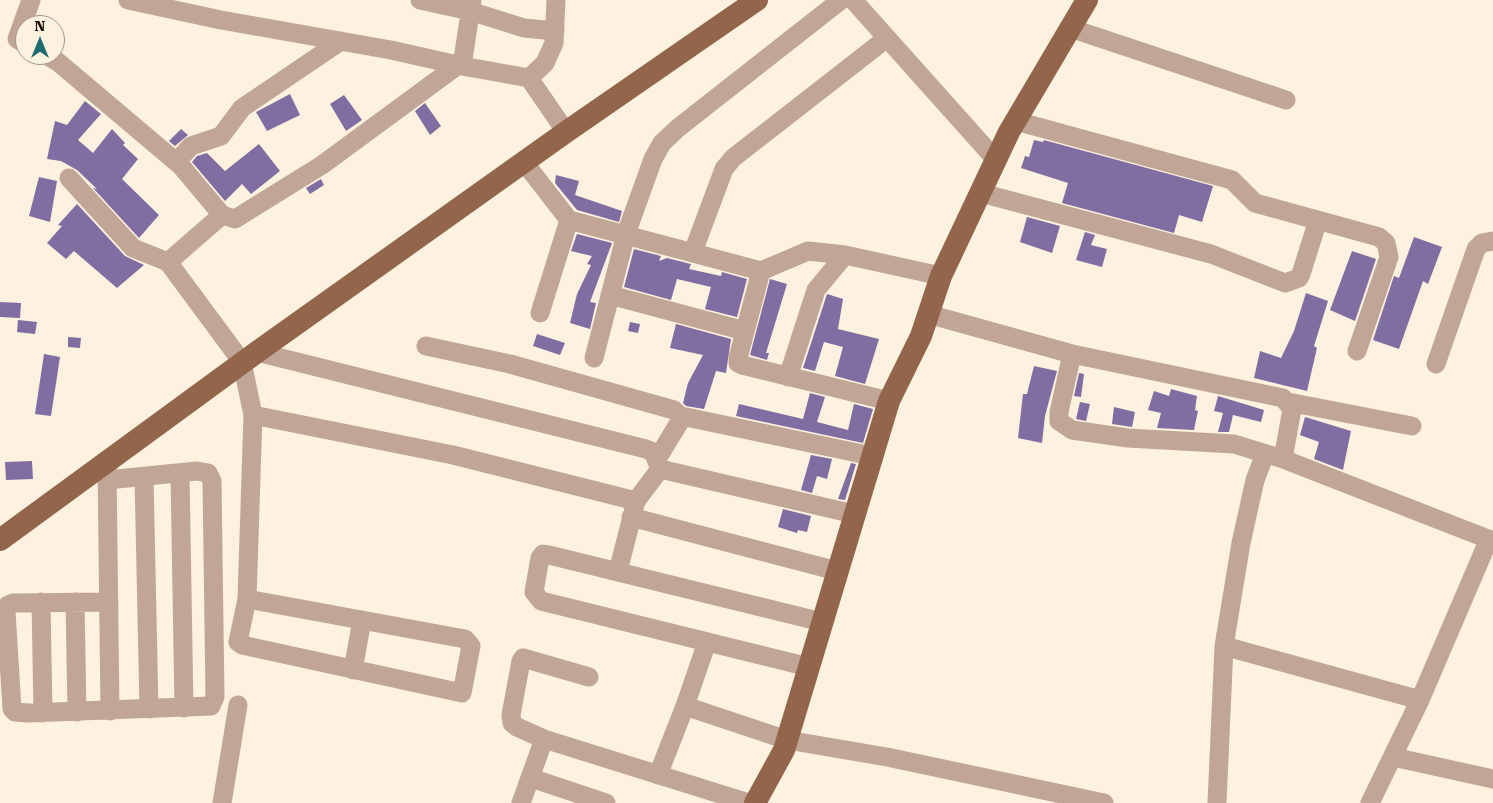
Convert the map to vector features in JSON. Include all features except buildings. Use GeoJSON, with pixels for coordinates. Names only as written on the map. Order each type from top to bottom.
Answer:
{"type":"FeatureCollection","features":[{"type":"Feature","properties":{"kind":"main road"},"geometry":{"type":"LineString","coordinates":[[0,540],[107,472],[250,357],[566,132],[757,0]]}},
{"type":"Feature","properties":{"kind":"main road"},"geometry":{"type":"LineString","coordinates":[[755,803],[784,750],[889,401],[908,364],[941,276],[996,160],[1016,121],[1087,0]]}},
{"type":"Feature","properties":{"kind":"street"},"geometry":{"type":"LineString","coordinates":[[26,15],[31,0]]}},
{"type":"Feature","properties":{"kind":"street"},"geometry":{"type":"LineString","coordinates":[[128,0],[221,20],[391,50],[460,66],[529,78],[566,132]]}},
{"type":"Feature","properties":{"kind":"street"},"geometry":{"type":"LineString","coordinates":[[420,0],[471,6],[524,28],[554,31]]}},
{"type":"Feature","properties":{"kind":"street"},"geometry":{"type":"LineString","coordinates":[[541,95],[545,63],[554,43],[556,0]]}},
{"type":"Feature","properties":{"kind":"street"},"geometry":{"type":"LineString","coordinates":[[594,358],[626,234],[653,159],[662,143],[678,128],[841,0]]}},
{"type":"Feature","properties":{"kind":"street"},"geometry":{"type":"LineString","coordinates":[[853,0],[996,160]]}},
{"type":"Feature","properties":{"kind":"street"},"geometry":{"type":"LineString","coordinates":[[62,65],[182,166],[222,215],[235,219],[306,174],[460,66],[471,6]]}},
{"type":"Feature","properties":{"kind":"street"},"geometry":{"type":"LineString","coordinates":[[1070,28],[1286,100]]}},
{"type":"Feature","properties":{"kind":"street"},"geometry":{"type":"LineString","coordinates":[[694,252],[724,169],[732,158],[887,38]]}},
{"type":"Feature","properties":{"kind":"street"},"geometry":{"type":"LineString","coordinates":[[182,166],[179,159],[191,146],[221,136],[242,108],[340,41]]}},
{"type":"Feature","properties":{"kind":"street"},"geometry":{"type":"LineString","coordinates":[[529,78],[545,63]]}},
{"type":"Feature","properties":{"kind":"street"},"geometry":{"type":"LineString","coordinates":[[1016,121],[1232,180],[1255,202],[1379,236],[1386,243],[1389,257],[1357,351]]}},
{"type":"Feature","properties":{"kind":"street"},"geometry":{"type":"LineString","coordinates":[[524,162],[569,220],[761,271],[808,251],[845,255],[941,276]]}},
{"type":"Feature","properties":{"kind":"street"},"geometry":{"type":"LineString","coordinates":[[69,178],[133,248],[168,262],[250,357],[646,448],[653,452],[658,464]]}},
{"type":"Feature","properties":{"kind":"street"},"geometry":{"type":"LineString","coordinates":[[981,193],[1212,254],[1285,283],[1299,278],[1318,220]]}},
{"type":"Feature","properties":{"kind":"street"},"geometry":{"type":"LineString","coordinates":[[168,262],[222,215]]}},
{"type":"Feature","properties":{"kind":"street"},"geometry":{"type":"LineString","coordinates":[[540,313],[569,220]]}},
{"type":"Feature","properties":{"kind":"street"},"geometry":{"type":"LineString","coordinates":[[1436,364],[1476,249],[1482,243],[1493,241]]}},
{"type":"Feature","properties":{"kind":"street"},"geometry":{"type":"LineString","coordinates":[[788,377],[816,290],[845,255]]}},
{"type":"Feature","properties":{"kind":"street"},"geometry":{"type":"LineString","coordinates":[[761,271],[738,363],[889,401]]}},
{"type":"Feature","properties":{"kind":"street"},"geometry":{"type":"LineString","coordinates":[[610,295],[746,331]]}},
{"type":"Feature","properties":{"kind":"street"},"geometry":{"type":"LineString","coordinates":[[928,314],[1072,354],[1283,398],[1288,402],[1292,409],[1274,456],[1255,480],[1240,543],[1224,646],[1217,803]]}},
{"type":"Feature","properties":{"kind":"street"},"geometry":{"type":"LineString","coordinates":[[426,346],[510,364],[664,407],[674,410],[682,418]]}},
{"type":"Feature","properties":{"kind":"street"},"geometry":{"type":"LineString","coordinates":[[1072,354],[1059,412],[1059,421],[1072,430],[1128,438],[1234,444],[1274,456],[1491,540],[1420,700],[1370,803]]}},
{"type":"Feature","properties":{"kind":"street"},"geometry":{"type":"LineString","coordinates":[[247,600],[466,639],[471,646],[462,694],[242,645],[238,642],[247,600],[253,416],[250,357]]}},
{"type":"Feature","properties":{"kind":"street"},"geometry":{"type":"LineString","coordinates":[[1288,402],[1412,426]]}},
{"type":"Feature","properties":{"kind":"street"},"geometry":{"type":"LineString","coordinates":[[253,416],[453,455],[837,571]]}},
{"type":"Feature","properties":{"kind":"street"},"geometry":{"type":"LineString","coordinates":[[682,418],[686,417],[872,456]]}},
{"type":"Feature","properties":{"kind":"street"},"geometry":{"type":"LineString","coordinates":[[618,571],[634,509],[682,418]]}},
{"type":"Feature","properties":{"kind":"street"},"geometry":{"type":"LineString","coordinates":[[658,464],[854,514]]}},
{"type":"Feature","properties":{"kind":"street"},"geometry":{"type":"LineString","coordinates":[[109,602],[41,602],[13,603],[8,605],[6,611],[5,691],[12,708],[16,712],[42,713],[110,711],[184,708],[211,706],[214,701],[215,677],[212,482],[208,473],[197,471],[144,477],[107,472],[109,602],[110,711]]}},
{"type":"Feature","properties":{"kind":"street"},"geometry":{"type":"LineString","coordinates":[[180,473],[184,708]]}},
{"type":"Feature","properties":{"kind":"street"},"geometry":{"type":"LineString","coordinates":[[144,477],[149,709]]}},
{"type":"Feature","properties":{"kind":"street"},"geometry":{"type":"LineString","coordinates":[[809,667],[541,600],[534,592],[540,558],[543,554],[618,571],[822,622]]}},
{"type":"Feature","properties":{"kind":"street"},"geometry":{"type":"LineString","coordinates":[[41,602],[42,713]]}},
{"type":"Feature","properties":{"kind":"street"},"geometry":{"type":"LineString","coordinates":[[75,602],[77,712]]}},
{"type":"Feature","properties":{"kind":"street"},"geometry":{"type":"LineString","coordinates":[[353,670],[362,620]]}},
{"type":"Feature","properties":{"kind":"street"},"geometry":{"type":"LineString","coordinates":[[658,775],[707,642]]}},
{"type":"Feature","properties":{"kind":"street"},"geometry":{"type":"LineString","coordinates":[[1224,646],[1420,700]]}},
{"type":"Feature","properties":{"kind":"street"},"geometry":{"type":"LineString","coordinates":[[589,677],[528,657],[521,661],[511,715],[512,723],[517,728],[544,739],[749,803]]}},
{"type":"Feature","properties":{"kind":"street"},"geometry":{"type":"LineString","coordinates":[[222,803],[238,705]]}},
{"type":"Feature","properties":{"kind":"street"},"geometry":{"type":"LineString","coordinates":[[685,706],[787,740],[887,757],[1104,803]]}},
{"type":"Feature","properties":{"kind":"street"},"geometry":{"type":"LineString","coordinates":[[521,803],[544,739]]}},
{"type":"Feature","properties":{"kind":"street"},"geometry":{"type":"LineString","coordinates":[[1393,756],[1493,779]]}},
{"type":"Feature","properties":{"kind":"street"},"geometry":{"type":"LineString","coordinates":[[531,778],[606,803]]}}]}
